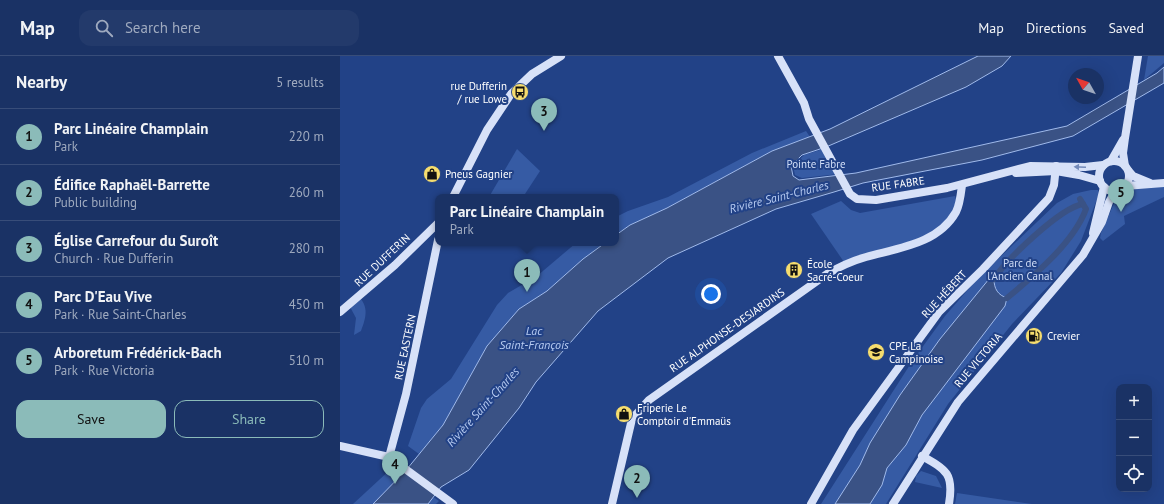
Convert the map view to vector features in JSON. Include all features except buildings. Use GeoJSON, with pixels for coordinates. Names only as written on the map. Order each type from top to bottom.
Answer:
{"type":"FeatureCollection","features":[{"type":"Feature","properties":{"kind":"street"},"geometry":{"type":"LineString","coordinates":[[455,194],[487,130],[512,94],[532,74],[561,56]]}},
{"type":"Feature","properties":{"kind":"street","name":"RUE FABRE"},"geometry":{"type":"LineString","coordinates":[[778,56],[804,103],[809,119],[850,194],[857,199],[876,200],[962,185],[1010,172],[1086,167],[1107,163]]}},
{"type":"Feature","properties":{"kind":"street"},"geometry":{"type":"LineString","coordinates":[[1125,186],[1129,178],[1123,153],[1138,56]]}},
{"type":"Feature","properties":{"kind":"street"},"geometry":{"type":"LineString","coordinates":[[1125,138],[1099,172],[1102,184],[1116,190],[1125,186],[1164,183]]}},
{"type":"Feature","properties":{"kind":"street"},"geometry":{"type":"LineString","coordinates":[[1107,163],[1119,161],[1133,176],[1155,184]]}},
{"type":"Feature","properties":{"kind":"street","name":"RUE FABRE"},"geometry":{"type":"LineString","coordinates":[[1056,169],[1079,175],[1102,184]]}},
{"type":"Feature","properties":{"kind":"street","name":"RUE HÉBERT"},"geometry":{"type":"LineString","coordinates":[[811,504],[853,430],[926,329],[949,302],[1049,198],[1054,185],[1056,169]]}},
{"type":"Feature","properties":{"kind":"street","name":"RUE VICTORIA"},"geometry":{"type":"LineString","coordinates":[[1091,240],[1102,184]]}},
{"type":"Feature","properties":{"kind":"street","name":"RUE ALPHONSE-DESJARDINS"},"geometry":{"type":"LineString","coordinates":[[612,504],[632,419],[649,400],[827,274],[865,257],[925,240],[936,233],[950,221],[957,210],[962,185]]}},
{"type":"Feature","properties":{"kind":"street","name":"RUE VICTORIA"},"geometry":{"type":"LineString","coordinates":[[893,504],[945,420],[974,381],[1083,255],[1102,222],[1109,202],[1116,190]]}},
{"type":"Feature","properties":{"kind":"street","name":"RUE DUFFERIN"},"geometry":{"type":"LineString","coordinates":[[340,312],[395,264],[435,226]]}},
{"type":"Feature","properties":{"kind":"street","name":"RUE EASTERN"},"geometry":{"type":"LineString","coordinates":[[389,457],[406,394],[437,246]]}},
{"type":"Feature","properties":{"kind":"street"},"geometry":{"type":"LineString","coordinates":[[340,446],[389,457],[401,464],[453,504]]}},
{"type":"Feature","properties":{"kind":"street"},"geometry":{"type":"LineString","coordinates":[[922,456],[940,467],[949,476],[951,483],[949,504]]}},
{"type":"Feature","properties":{"kind":"green space"},"geometry":{"type":"Polygon","coordinates":[[[1148,56],[1164,56],[1164,63],[1144,80],[1148,56]]]}},
{"type":"Feature","properties":{"kind":"green space"},"geometry":{"type":"Polygon","coordinates":[[[806,131],[810,137],[772,151],[667,208],[630,225],[619,233],[619,216],[668,197],[752,153],[806,131]]]}},
{"type":"Feature","properties":{"kind":"green space"},"geometry":{"type":"Polygon","coordinates":[[[517,149],[540,171],[525,194],[491,194],[517,149]]]}},
{"type":"Feature","properties":{"kind":"green space","name":"Pointe Fabre"},"geometry":{"type":"Polygon","coordinates":[[[823,149],[838,174],[802,178],[795,175],[793,166],[804,155],[823,149]]]}},
{"type":"Feature","properties":{"kind":"green space"},"geometry":{"type":"Polygon","coordinates":[[[1137,187],[1164,187],[1164,197],[1124,216],[1125,224],[1103,241],[1100,238],[1101,233],[1116,199],[1137,187]]]}},
{"type":"Feature","properties":{"kind":"green space","name":"Parc de l'Ancien Canal"},"geometry":{"type":"Polygon","coordinates":[[[1098,190],[1099,194],[1081,241],[1061,273],[1012,324],[948,404],[886,504],[821,504],[913,360],[945,316],[978,278],[1057,203],[1073,194],[1098,190]]]}},
{"type":"Feature","properties":{"kind":"green space"},"geometry":{"type":"Polygon","coordinates":[[[955,196],[957,202],[953,214],[944,224],[927,236],[844,262],[811,214],[841,201],[851,210],[860,213],[955,196]]]}},
{"type":"Feature","properties":{"kind":"green space"},"geometry":{"type":"Polygon","coordinates":[[[572,246],[601,246],[583,259],[547,291],[519,309],[487,346],[443,425],[419,454],[408,446],[421,408],[427,399],[451,379],[497,305],[508,293],[537,276],[572,246]]]}},
{"type":"Feature","properties":{"kind":"green space"},"geometry":{"type":"Polygon","coordinates":[[[359,297],[364,305],[366,313],[361,331],[354,335],[356,318],[349,305],[359,297]]]}},
{"type":"Feature","properties":{"kind":"green space"},"geometry":{"type":"Polygon","coordinates":[[[392,468],[439,501],[436,504],[353,504],[392,468]]]}},
{"type":"Feature","properties":{"kind":"green space"},"geometry":{"type":"Polygon","coordinates":[[[921,471],[936,476],[942,488],[915,482],[916,476],[921,471]]]}},
{"type":"Feature","properties":{"kind":"green space"},"geometry":{"type":"Polygon","coordinates":[[[957,493],[1032,504],[955,504],[957,493]]]}},
{"type":"Feature","properties":{"kind":"water","name":"Lac Saint-François"},"geometry":{"type":"Polygon","coordinates":[[[978,56],[1011,56],[1002,66],[966,87],[826,147],[802,155],[791,166],[793,176],[799,180],[856,173],[1067,126],[1157,73],[1164,67],[1164,83],[1073,136],[982,160],[863,183],[776,209],[668,258],[598,311],[536,382],[519,408],[469,470],[441,487],[428,504],[373,504],[407,469],[443,425],[487,346],[519,309],[547,291],[583,259],[601,246],[619,246],[619,233],[630,225],[667,208],[772,151],[830,129],[978,56]]]}},
{"type":"Feature","properties":{"kind":"water"},"geometry":{"type":"Polygon","coordinates":[[[989,279],[994,279],[997,291],[1007,298],[1005,306],[922,415],[906,445],[887,468],[882,485],[870,504],[835,504],[860,465],[870,443],[900,395],[940,339],[989,279]]]}},
{"type":"Feature","properties":{"kind":"waterway"},"geometry":{"type":"LineString","coordinates":[[1007,298],[1041,268],[1073,234],[1086,209],[1080,199]]}},
{"type":"Feature","properties":{"kind":"waterway"},"geometry":{"type":"LineString","coordinates":[[994,279],[1010,259],[1048,224],[1073,208],[1083,204]]}},
{"type":"Feature","properties":{"kind":"place","name":"rue Dufferin / rue Lowe"},"geometry":{"type":"Point","coordinates":[520,92]}},
{"type":"Feature","properties":{"kind":"place","name":"Église Carrefour du Suroît"},"geometry":{"type":"Point","coordinates":[544,131]}},
{"type":"Feature","properties":{"kind":"place","name":"Pneus Gagnier"},"geometry":{"type":"Point","coordinates":[432,174]}},
{"type":"Feature","properties":{"kind":"place","name":"Arboretum Frédérick-Bach"},"geometry":{"type":"Point","coordinates":[1121,212]}},
{"type":"Feature","properties":{"kind":"place","name":"École Sacré-Coeur"},"geometry":{"type":"Point","coordinates":[794,270]}},
{"type":"Feature","properties":{"kind":"place","name":"Parc Linéaire Champlain"},"geometry":{"type":"Point","coordinates":[527,292]}},
{"type":"Feature","properties":{"kind":"place","name":"Crevier"},"geometry":{"type":"Point","coordinates":[1034,336]}},
{"type":"Feature","properties":{"kind":"place","name":"CPE La Campinoise"},"geometry":{"type":"Point","coordinates":[876,352]}},
{"type":"Feature","properties":{"kind":"place","name":"Friperie Le Comptoir d'Emmaüs"},"geometry":{"type":"Point","coordinates":[624,414]}},
{"type":"Feature","properties":{"kind":"place","name":"Parc D'Eau Vive"},"geometry":{"type":"Point","coordinates":[395,484]}},
{"type":"Feature","properties":{"kind":"place","name":"Édifice Raphaël-Barrette"},"geometry":{"type":"Point","coordinates":[637,498]}},
{"type":"Feature","properties":{"kind":"water label","name":"Rivière Saint-Charles"},"geometry":{"type":"Point","coordinates":[779,197]}},
{"type":"Feature","properties":{"kind":"water label","name":"Rivière Saint-Charles"},"geometry":{"type":"Point","coordinates":[483,407]}}]}
